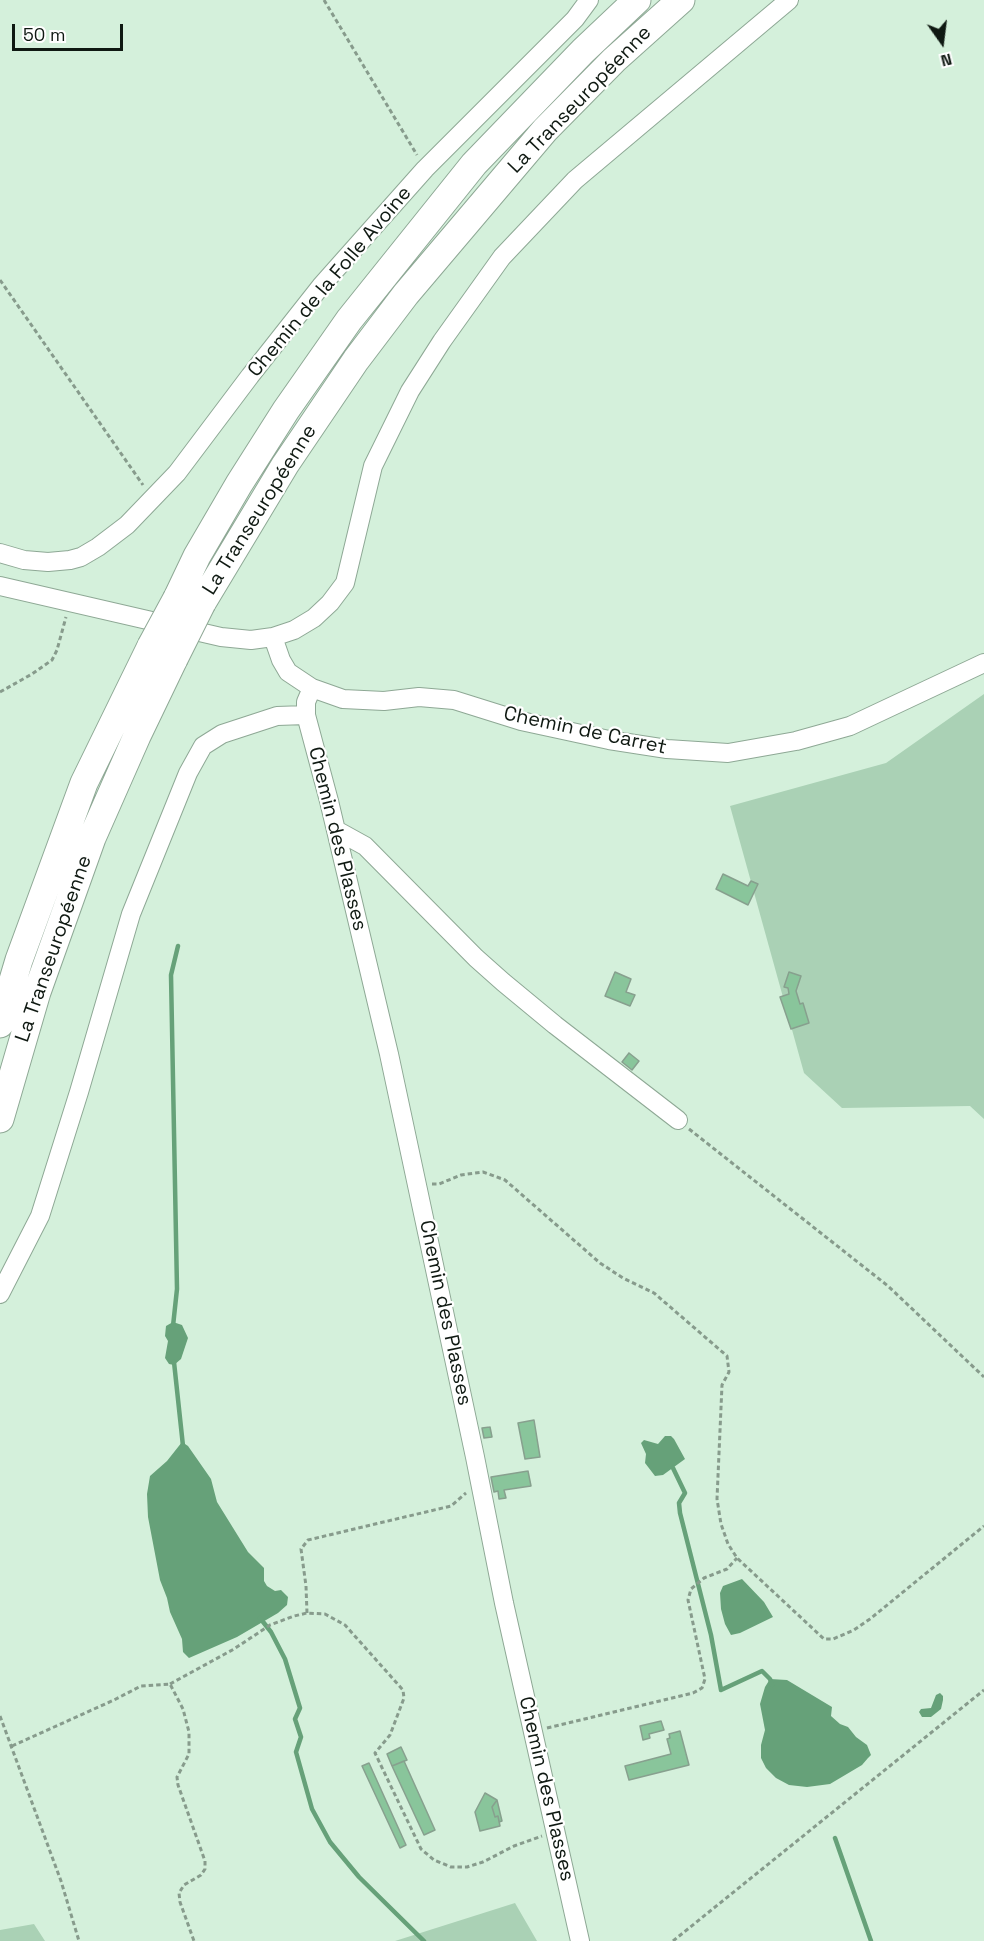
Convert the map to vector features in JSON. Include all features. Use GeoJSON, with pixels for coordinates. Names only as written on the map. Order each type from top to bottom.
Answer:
{"type":"FeatureCollection","features":[{"type":"Feature","properties":{"kind":"highway","name":"La Transeuropéenne"},"geometry":{"type":"LineString","coordinates":[[190,601],[197,556],[286,410],[349,320],[474,164],[583,51],[637,0]]}},
{"type":"Feature","properties":{"kind":"highway","name":"La Transeuropéenne"},"geometry":{"type":"LineString","coordinates":[[0,1024],[19,960],[84,783],[163,652],[190,601],[356,360],[406,294],[545,130],[614,60],[681,0]]}},
{"type":"Feature","properties":{"kind":"highway","name":"La Transeuropéenne"},"geometry":{"type":"LineString","coordinates":[[0,1119],[37,992],[92,838],[136,736],[163,652]]}},
{"type":"Feature","properties":{"kind":"street","name":"Chemin de la Folle Avoine"},"geometry":{"type":"LineString","coordinates":[[0,553],[24,560],[70,561],[98,547],[127,525],[153,500],[200,445],[301,310],[425,169],[576,19],[589,0]]}},
{"type":"Feature","properties":{"kind":"street"},"geometry":{"type":"LineString","coordinates":[[0,586],[221,637],[251,640],[273,637],[294,630],[314,618],[330,603],[345,583],[373,466],[410,391],[442,341],[502,258],[575,180],[789,0]]}},
{"type":"Feature","properties":{"kind":"street","name":"Chemin de Carret"},"geometry":{"type":"LineString","coordinates":[[273,637],[288,672],[312,688],[343,699],[384,701],[419,697],[454,700],[521,721],[609,740],[667,749],[728,753],[795,741],[850,726],[984,663]]}},
{"type":"Feature","properties":{"kind":"street","name":"Chemin des Plasses"},"geometry":{"type":"LineString","coordinates":[[312,688],[306,702],[306,715],[389,1054],[504,1603],[580,1941]]}},
{"type":"Feature","properties":{"kind":"street"},"geometry":{"type":"LineString","coordinates":[[0,1294],[40,1216],[131,914],[188,773],[203,746],[222,734],[277,716],[306,715]]}},
{"type":"Feature","properties":{"kind":"street"},"geometry":{"type":"LineString","coordinates":[[336,830],[365,846],[476,958],[512,989],[678,1120]]}},
{"type":"Feature","properties":{"kind":"path"},"geometry":{"type":"LineString","coordinates":[[324,0],[425,169]]}},
{"type":"Feature","properties":{"kind":"path"},"geometry":{"type":"LineString","coordinates":[[0,280],[153,500]]}},
{"type":"Feature","properties":{"kind":"path"},"geometry":{"type":"LineString","coordinates":[[0,692],[52,660],[57,650],[70,602]]}},
{"type":"Feature","properties":{"kind":"path"},"geometry":{"type":"LineString","coordinates":[[678,1120],[888,1286],[984,1377]]}},
{"type":"Feature","properties":{"kind":"path"},"geometry":{"type":"LineString","coordinates":[[417,1182],[439,1184],[461,1175],[483,1172],[505,1180],[600,1263],[623,1278],[654,1293],[727,1356],[729,1372],[722,1385],[717,1499],[724,1534],[737,1558],[824,1639],[833,1639],[854,1630],[870,1619],[984,1526]]}},
{"type":"Feature","properties":{"kind":"path"},"geometry":{"type":"LineString","coordinates":[[307,1613],[301,1549],[308,1539],[451,1506],[466,1494],[464,1483]]}},
{"type":"Feature","properties":{"kind":"path"},"geometry":{"type":"LineString","coordinates":[[531,1725],[552,1728],[693,1694],[702,1688],[705,1679],[688,1600],[691,1588],[704,1578],[728,1569],[737,1558]]}},
{"type":"Feature","properties":{"kind":"path"},"geometry":{"type":"LineString","coordinates":[[12,1746],[141,1686],[171,1684],[234,1649],[270,1625],[307,1613],[325,1614],[345,1625],[402,1690],[404,1698],[390,1735],[375,1753],[421,1849],[434,1860],[451,1867],[467,1867],[483,1862],[514,1845],[555,1831]]}},
{"type":"Feature","properties":{"kind":"path"},"geometry":{"type":"LineString","coordinates":[[171,1684],[183,1709],[189,1732],[189,1754],[177,1777],[178,1785],[205,1861],[205,1869],[201,1875],[184,1885],[179,1893],[194,1941]]}},
{"type":"Feature","properties":{"kind":"path"},"geometry":{"type":"LineString","coordinates":[[673,1941],[984,1690]]}},
{"type":"Feature","properties":{"kind":"path"},"geometry":{"type":"LineString","coordinates":[[0,1716],[61,1881],[79,1941]]}},
{"type":"Feature","properties":{"kind":"shaded area"},"geometry":{"type":"Polygon","coordinates":[[[984,694],[984,1119],[970,1106],[842,1108],[804,1073],[730,806],[886,763],[984,694]]]}},
{"type":"Feature","properties":{"kind":"shaded area"},"geometry":{"type":"Polygon","coordinates":[[[173,1322],[182,1325],[188,1338],[181,1359],[174,1365],[169,1364],[165,1358],[168,1341],[165,1336],[166,1326],[173,1322]]]}},
{"type":"Feature","properties":{"kind":"shaded area"},"geometry":{"type":"Polygon","coordinates":[[[665,1436],[671,1436],[674,1439],[685,1459],[663,1475],[655,1476],[645,1463],[646,1454],[641,1443],[644,1440],[658,1444],[665,1436]]]}},
{"type":"Feature","properties":{"kind":"shaded area"},"geometry":{"type":"Polygon","coordinates":[[[182,1442],[188,1446],[211,1479],[217,1502],[248,1552],[264,1568],[264,1581],[267,1586],[275,1591],[281,1590],[288,1597],[287,1605],[278,1613],[237,1637],[189,1658],[183,1652],[182,1639],[170,1612],[160,1580],[148,1517],[147,1494],[150,1476],[167,1461],[182,1442]]]}},
{"type":"Feature","properties":{"kind":"shaded area"},"geometry":{"type":"Polygon","coordinates":[[[742,1579],[764,1602],[773,1617],[731,1635],[721,1609],[720,1593],[723,1586],[742,1579]]]}},
{"type":"Feature","properties":{"kind":"shaded area"},"geometry":{"type":"Polygon","coordinates":[[[770,1679],[787,1680],[832,1707],[831,1716],[840,1724],[848,1727],[867,1745],[871,1755],[862,1765],[830,1784],[807,1787],[789,1785],[776,1778],[766,1768],[761,1758],[761,1745],[765,1730],[760,1704],[770,1679]]]}},
{"type":"Feature","properties":{"kind":"shaded area"},"geometry":{"type":"Polygon","coordinates":[[[940,1693],[943,1696],[941,1709],[931,1717],[922,1717],[919,1712],[921,1709],[931,1708],[936,1695],[940,1693]]]}},
{"type":"Feature","properties":{"kind":"shaded area"},"geometry":{"type":"Polygon","coordinates":[[[515,1903],[537,1941],[395,1941],[515,1903]]]}},
{"type":"Feature","properties":{"kind":"shaded area"},"geometry":{"type":"Polygon","coordinates":[[[34,1924],[45,1941],[0,1941],[0,1930],[34,1924]]]}},
{"type":"Feature","properties":{"kind":"building"},"geometry":{"type":"Polygon","coordinates":[[[723,874],[748,886],[751,881],[758,884],[748,905],[716,889],[723,874]]]}},
{"type":"Feature","properties":{"kind":"building"},"geometry":{"type":"Polygon","coordinates":[[[615,972],[631,979],[626,992],[635,995],[630,1006],[605,996],[615,972]]]}},
{"type":"Feature","properties":{"kind":"building"},"geometry":{"type":"Polygon","coordinates":[[[789,972],[801,976],[796,991],[800,1004],[803,1003],[809,1023],[791,1029],[780,997],[789,994],[788,988],[784,987],[789,972]]]}},
{"type":"Feature","properties":{"kind":"building"},"geometry":{"type":"Polygon","coordinates":[[[629,1053],[639,1061],[632,1070],[622,1062],[629,1053]]]}},
{"type":"Feature","properties":{"kind":"building"},"geometry":{"type":"Polygon","coordinates":[[[534,1420],[540,1457],[525,1459],[518,1423],[534,1420]]]}},
{"type":"Feature","properties":{"kind":"building"},"geometry":{"type":"Polygon","coordinates":[[[490,1427],[492,1437],[484,1438],[482,1428],[490,1427]]]}},
{"type":"Feature","properties":{"kind":"building"},"geometry":{"type":"Polygon","coordinates":[[[528,1471],[531,1486],[504,1490],[506,1498],[499,1499],[498,1491],[494,1492],[491,1477],[528,1471]]]}},
{"type":"Feature","properties":{"kind":"building"},"geometry":{"type":"Polygon","coordinates":[[[661,1721],[664,1730],[649,1734],[650,1738],[643,1740],[640,1726],[661,1721]]]}},
{"type":"Feature","properties":{"kind":"building"},"geometry":{"type":"Polygon","coordinates":[[[680,1731],[689,1765],[629,1780],[625,1766],[671,1754],[667,1739],[670,1738],[669,1734],[680,1731]]]}},
{"type":"Feature","properties":{"kind":"building"},"geometry":{"type":"Polygon","coordinates":[[[401,1747],[407,1760],[392,1766],[387,1754],[401,1747]]]}},
{"type":"Feature","properties":{"kind":"building"},"geometry":{"type":"Polygon","coordinates":[[[404,1761],[435,1830],[424,1835],[392,1766],[404,1761]]]}},
{"type":"Feature","properties":{"kind":"building"},"geometry":{"type":"Polygon","coordinates":[[[369,1763],[406,1845],[400,1848],[362,1766],[369,1763]]]}},
{"type":"Feature","properties":{"kind":"building"},"geometry":{"type":"Polygon","coordinates":[[[485,1793],[497,1800],[492,1807],[495,1817],[498,1816],[500,1826],[480,1831],[475,1812],[485,1793]]]}},
{"type":"Feature","properties":{"kind":"building"},"geometry":{"type":"Polygon","coordinates":[[[497,1800],[502,1821],[499,1822],[492,1807],[497,1800]]]}},
{"type":"Feature","properties":{"kind":"waterway"},"geometry":{"type":"LineString","coordinates":[[173,1326],[177,1289],[171,975],[178,946]]}},
{"type":"Feature","properties":{"kind":"waterway"},"geometry":{"type":"LineString","coordinates":[[174,1362],[183,1446]]}},
{"type":"Feature","properties":{"kind":"waterway"},"geometry":{"type":"LineString","coordinates":[[673,1468],[685,1493],[679,1503],[680,1513],[711,1635],[721,1690],[762,1671],[770,1679],[772,1685]]}},
{"type":"Feature","properties":{"kind":"waterway"},"geometry":{"type":"LineString","coordinates":[[260,1618],[271,1632],[285,1659],[300,1708],[295,1719],[301,1737],[296,1752],[312,1809],[330,1842],[359,1877],[424,1941]]}},
{"type":"Feature","properties":{"kind":"waterway"},"geometry":{"type":"LineString","coordinates":[[835,1838],[871,1941]]}}]}
